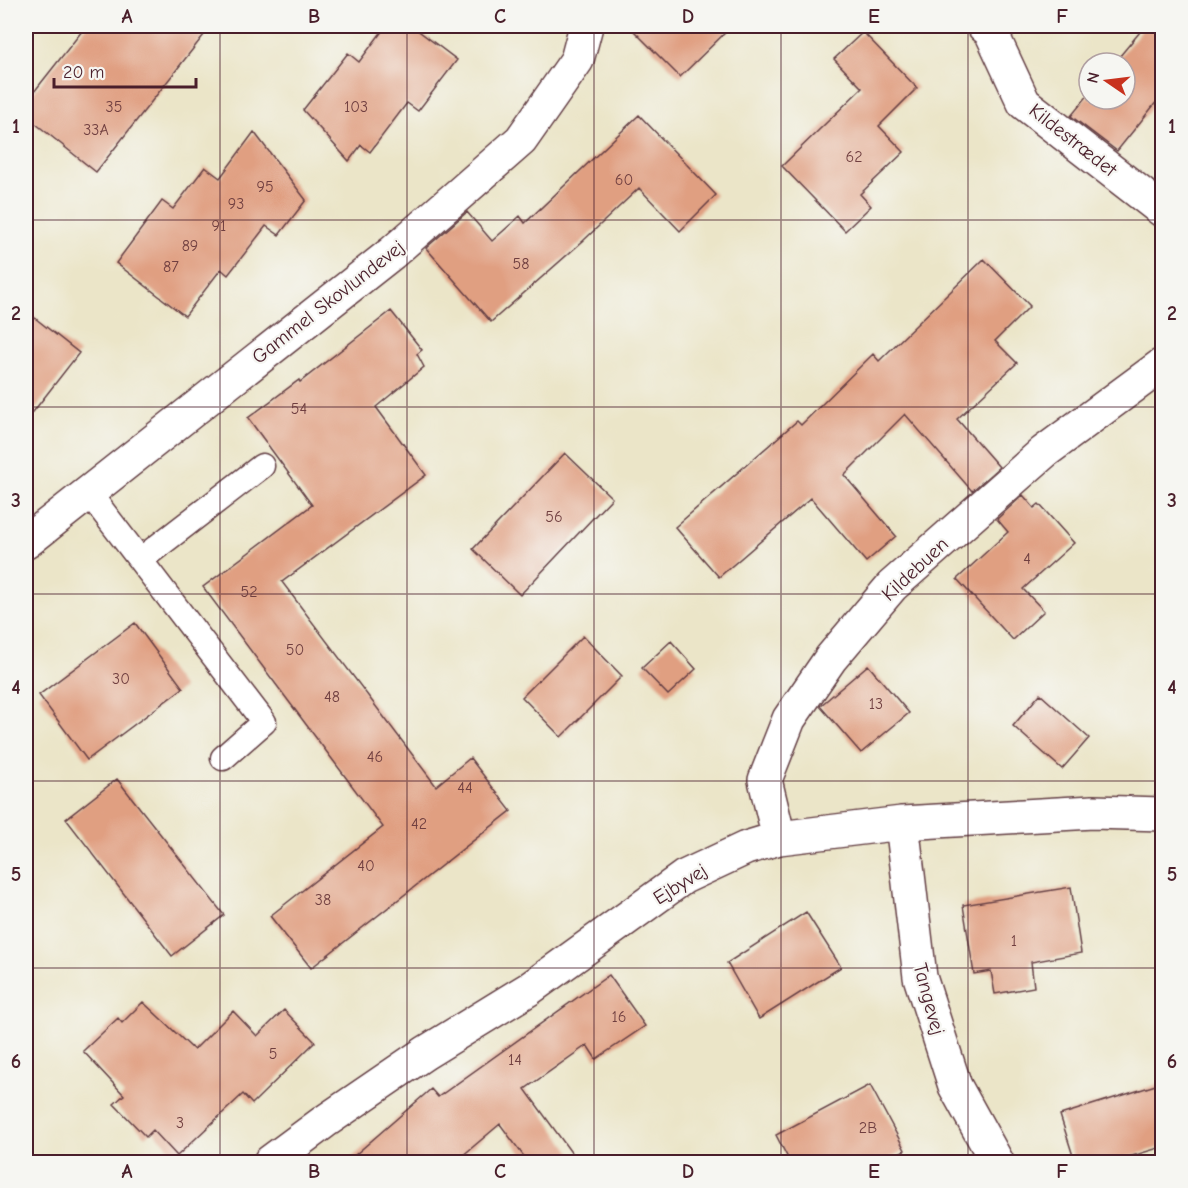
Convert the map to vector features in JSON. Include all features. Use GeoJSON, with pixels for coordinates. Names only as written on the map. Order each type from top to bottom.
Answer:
{"type":"FeatureCollection","features":[{"type":"Feature","properties":{"kind":"street","name":"Gammel Skovlundevej"},"geometry":{"type":"LineString","coordinates":[[26,542],[392,253],[521,140],[577,60],[586,26]]}},
{"type":"Feature","properties":{"kind":"street","name":"Kildestrædet"},"geometry":{"type":"LineString","coordinates":[[984,26],[991,32],[1024,103],[1162,210]]}},
{"type":"Feature","properties":{"kind":"street","name":"Kildebuen"},"geometry":{"type":"LineString","coordinates":[[779,838],[765,780],[789,719],[831,658],[892,586],[1044,452],[1162,365]]}},
{"type":"Feature","properties":{"kind":"street","name":"Ejbyvej"},"geometry":{"type":"LineString","coordinates":[[270,1162],[425,1053],[529,989],[684,877],[746,848],[779,838],[902,823],[1093,812],[1162,814]]}},
{"type":"Feature","properties":{"kind":"street","name":"Tangevej"},"geometry":{"type":"LineString","coordinates":[[902,823],[920,977],[955,1086],[997,1162]]}},
{"type":"Feature","properties":{"kind":"lane"},"geometry":{"type":"LineString","coordinates":[[140,560],[262,466]]}},
{"type":"Feature","properties":{"kind":"lane"},"geometry":{"type":"LineString","coordinates":[[88,492],[264,722],[223,758]]}},
{"type":"Feature","properties":{"kind":"building"},"geometry":{"type":"Polygon","coordinates":[[[86,26],[211,26],[96,172],[26,116],[26,102],[86,26]]]}},
{"type":"Feature","properties":{"kind":"building"},"geometry":{"type":"Polygon","coordinates":[[[386,26],[412,26],[457,60],[418,111],[407,103],[370,152],[361,145],[349,161],[303,110],[348,53],[359,62],[386,26]]]}},
{"type":"Feature","properties":{"kind":"building"},"geometry":{"type":"Polygon","coordinates":[[[629,26],[732,26],[680,77],[629,26]]]}},
{"type":"Feature","properties":{"kind":"building"},"geometry":{"type":"Polygon","coordinates":[[[1145,26],[1162,26],[1162,95],[1117,151],[1071,116],[1077,109],[1077,111],[1137,111],[1137,51],[1124,51],[1145,26]]]}},
{"type":"Feature","properties":{"kind":"building"},"geometry":{"type":"Polygon","coordinates":[[[863,32],[917,88],[879,126],[904,152],[860,194],[871,206],[845,231],[782,166],[862,88],[834,59],[863,32]]]}},
{"type":"Feature","properties":{"kind":"building"},"geometry":{"type":"Polygon","coordinates":[[[639,115],[716,195],[680,231],[639,188],[491,322],[426,248],[467,212],[492,241],[520,216],[525,223],[639,115]]]}},
{"type":"Feature","properties":{"kind":"building"},"geometry":{"type":"Polygon","coordinates":[[[254,132],[306,200],[279,235],[266,226],[228,275],[221,269],[185,316],[116,263],[162,201],[173,209],[205,167],[220,178],[254,132]]]}},
{"type":"Feature","properties":{"kind":"building"},"geometry":{"type":"Polygon","coordinates":[[[984,259],[1030,306],[995,341],[1017,363],[957,419],[999,467],[972,491],[905,414],[844,475],[896,536],[866,562],[811,498],[719,577],[675,527],[797,421],[801,425],[873,354],[879,361],[984,259]]]}},
{"type":"Feature","properties":{"kind":"building"},"geometry":{"type":"Polygon","coordinates":[[[26,311],[79,353],[26,421],[26,311]]]}},
{"type":"Feature","properties":{"kind":"building"},"geometry":{"type":"Polygon","coordinates":[[[391,311],[422,350],[417,354],[424,367],[376,407],[426,475],[282,582],[436,786],[470,758],[511,811],[311,968],[270,916],[383,827],[203,587],[312,505],[248,418],[299,380],[300,382],[391,311]]]}},
{"type":"Feature","properties":{"kind":"building"},"geometry":{"type":"Polygon","coordinates":[[[565,453],[612,498],[520,595],[473,549],[565,453]]]}},
{"type":"Feature","properties":{"kind":"building"},"geometry":{"type":"Polygon","coordinates":[[[1023,495],[1034,508],[1039,504],[1074,543],[1023,589],[1044,611],[1013,640],[957,579],[1008,532],[997,519],[1023,495]]]}},
{"type":"Feature","properties":{"kind":"building"},"geometry":{"type":"Polygon","coordinates":[[[135,623],[183,688],[87,760],[39,695],[135,623]]]}},
{"type":"Feature","properties":{"kind":"building"},"geometry":{"type":"Polygon","coordinates":[[[583,636],[622,676],[561,737],[522,697],[583,636]]]}},
{"type":"Feature","properties":{"kind":"building"},"geometry":{"type":"Polygon","coordinates":[[[671,641],[696,669],[668,695],[642,668],[671,641]]]}},
{"type":"Feature","properties":{"kind":"building"},"geometry":{"type":"Polygon","coordinates":[[[868,665],[909,713],[861,753],[820,706],[868,665]]]}},
{"type":"Feature","properties":{"kind":"building"},"geometry":{"type":"Polygon","coordinates":[[[1040,694],[1089,738],[1062,769],[1013,726],[1040,694]]]}},
{"type":"Feature","properties":{"kind":"building"},"geometry":{"type":"Polygon","coordinates":[[[117,779],[224,915],[172,956],[66,819],[117,779]]]}},
{"type":"Feature","properties":{"kind":"building"},"geometry":{"type":"Polygon","coordinates":[[[1071,887],[1081,953],[1031,962],[1034,987],[995,994],[991,971],[974,974],[963,905],[1071,887]]]}},
{"type":"Feature","properties":{"kind":"building"},"geometry":{"type":"Polygon","coordinates":[[[806,912],[841,967],[759,1019],[727,963],[806,912]]]}},
{"type":"Feature","properties":{"kind":"building"},"geometry":{"type":"Polygon","coordinates":[[[609,975],[645,1026],[596,1059],[587,1045],[525,1089],[578,1162],[528,1162],[500,1124],[455,1162],[347,1162],[431,1089],[438,1097],[609,975]]]}},
{"type":"Feature","properties":{"kind":"building"},"geometry":{"type":"Polygon","coordinates":[[[143,1002],[194,1050],[233,1011],[257,1036],[284,1010],[315,1042],[252,1104],[243,1094],[177,1156],[153,1130],[146,1137],[114,1104],[124,1095],[83,1051],[118,1018],[122,1023],[143,1002]]]}},
{"type":"Feature","properties":{"kind":"building"},"geometry":{"type":"Polygon","coordinates":[[[1162,1083],[1162,1147],[1112,1162],[1075,1162],[1060,1115],[1162,1083]]]}},
{"type":"Feature","properties":{"kind":"building"},"geometry":{"type":"Polygon","coordinates":[[[870,1085],[905,1150],[881,1162],[790,1162],[776,1135],[870,1085]]]}}]}
